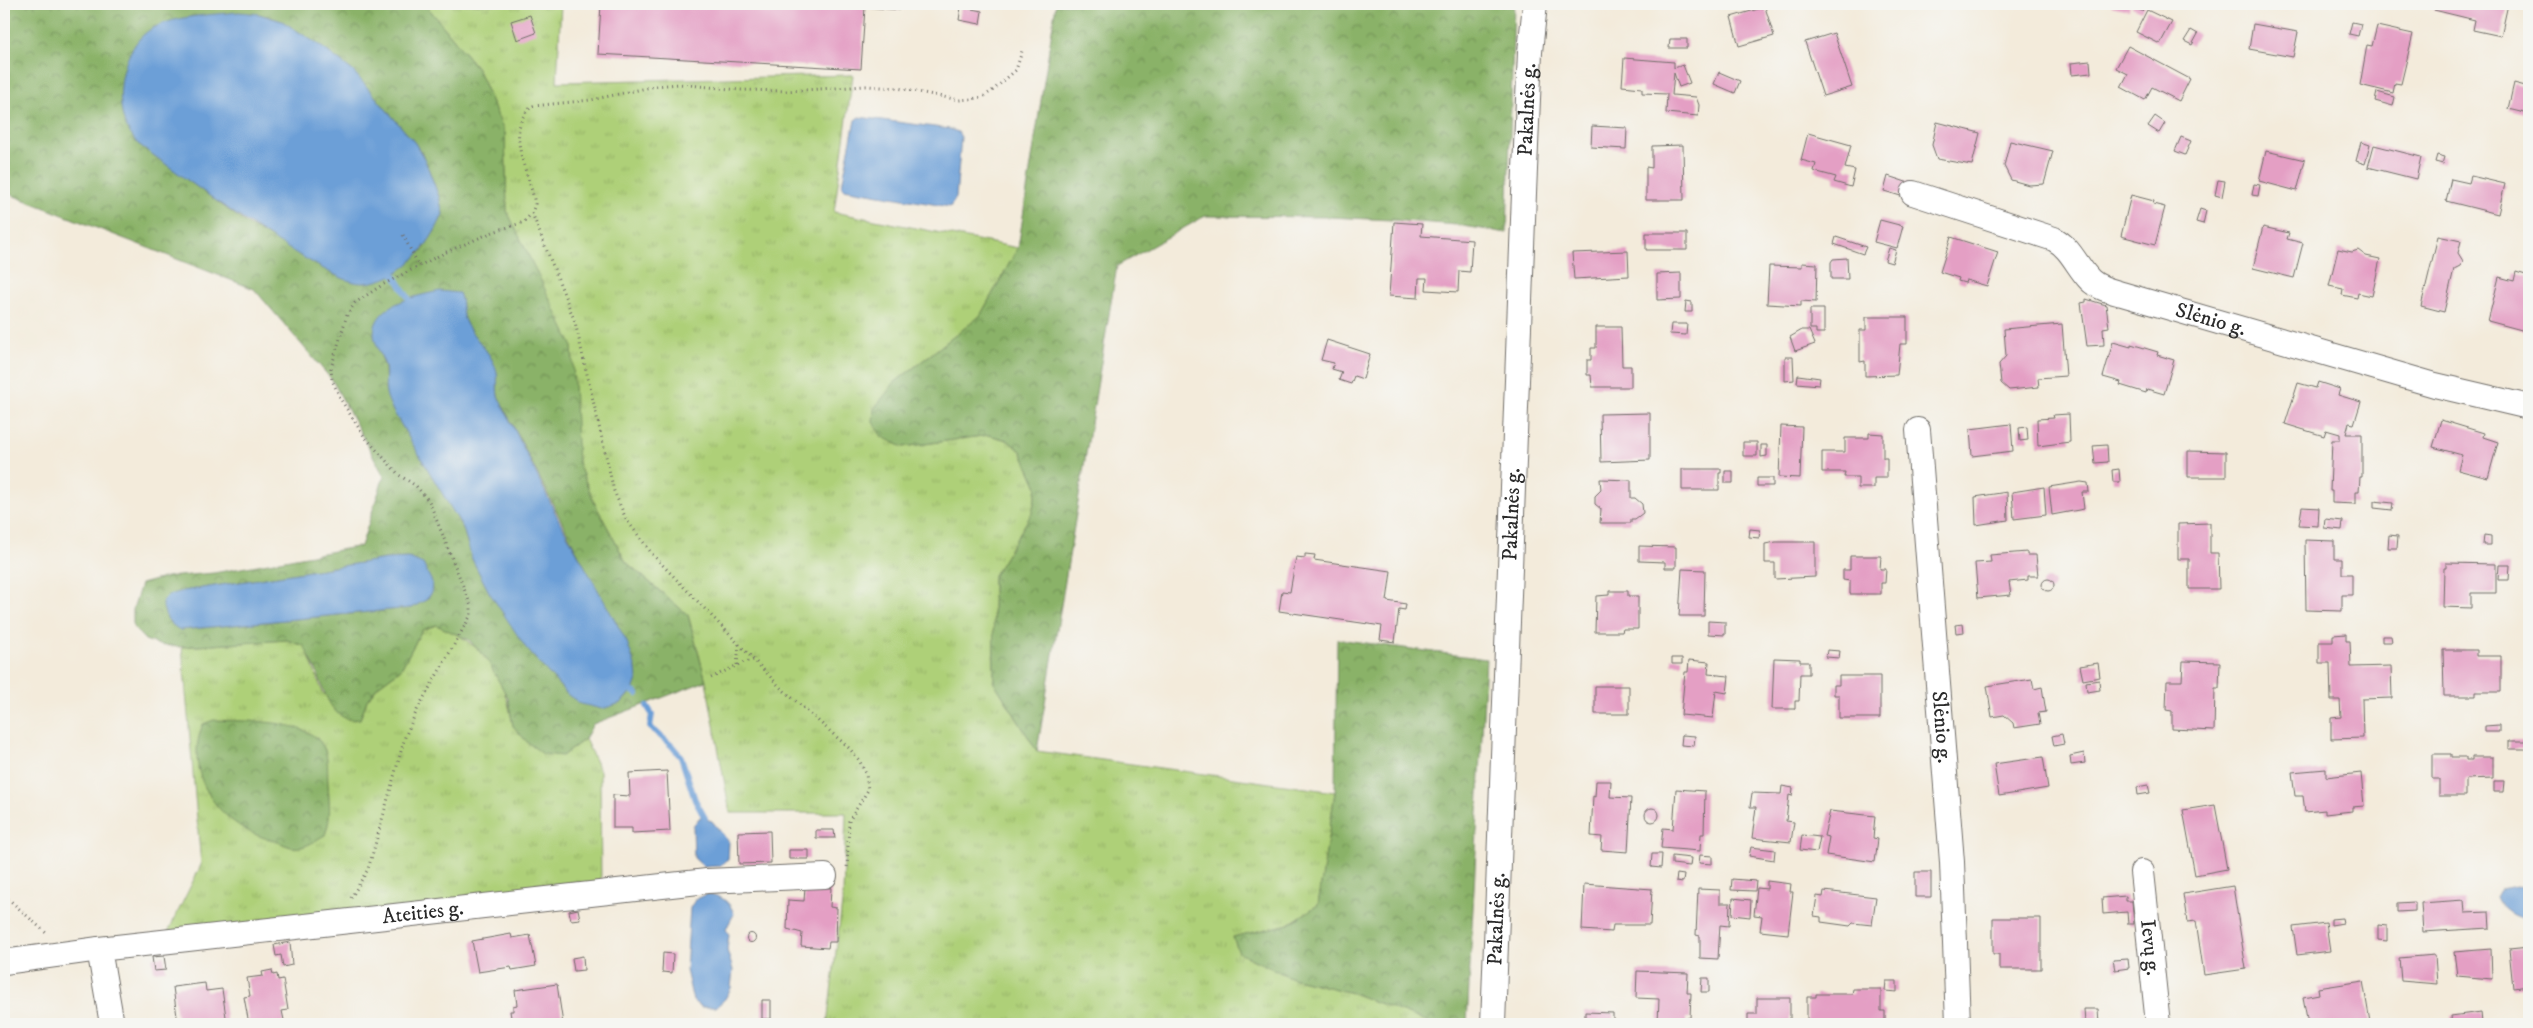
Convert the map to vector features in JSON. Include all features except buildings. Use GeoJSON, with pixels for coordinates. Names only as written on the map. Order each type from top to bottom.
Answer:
{"type":"FeatureCollection","features":[{"type":"Feature","properties":{"kind":"street","name":"Pakalnės g."},"geometry":{"type":"LineString","coordinates":[[1493,1024],[1530,52],[1535,4]]}},
{"type":"Feature","properties":{"kind":"street","name":"Slėnio g."},"geometry":{"type":"LineString","coordinates":[[1913,193],[2054,239],[2066,247],[2090,280],[2096,285],[2435,385],[2529,407]]}},
{"type":"Feature","properties":{"kind":"street","name":"Slėnio g."},"geometry":{"type":"LineString","coordinates":[[1918,430],[1952,862],[1958,1024]]}},
{"type":"Feature","properties":{"kind":"street","name":"Ievų g."},"geometry":{"type":"LineString","coordinates":[[2142,872],[2158,1024]]}},
{"type":"Feature","properties":{"kind":"street","name":"Ateities g."},"geometry":{"type":"LineString","coordinates":[[4,962],[164,940],[707,881],[825,876]]}},
{"type":"Feature","properties":{"kind":"street"},"geometry":{"type":"LineString","coordinates":[[99,949],[112,1024]]}},
{"type":"Feature","properties":{"kind":"path"},"geometry":{"type":"LineString","coordinates":[[337,922],[368,869],[411,723],[440,667],[471,616],[470,606],[428,501],[416,486],[399,475],[364,436],[341,400],[332,380],[333,356],[347,315],[355,303],[419,266],[492,232],[524,222],[532,213],[535,204],[518,130],[527,111],[533,106],[591,100],[656,86],[680,84],[740,90],[788,91],[866,86],[898,88],[959,100],[971,99],[992,91],[1016,70],[1023,48]]}},
{"type":"Feature","properties":{"kind":"path"},"geometry":{"type":"LineString","coordinates":[[532,213],[575,322],[620,508],[634,532],[653,555],[781,688],[860,760],[866,774],[868,790],[849,821],[847,874],[843,876],[825,876]]}},
{"type":"Feature","properties":{"kind":"path"},"geometry":{"type":"LineString","coordinates":[[403,235],[419,266]]}},
{"type":"Feature","properties":{"kind":"path"},"geometry":{"type":"LineString","coordinates":[[737,666],[739,644]]}},
{"type":"Feature","properties":{"kind":"path"},"geometry":{"type":"LineString","coordinates":[[712,678],[744,662],[755,660]]}},
{"type":"Feature","properties":{"kind":"path"},"geometry":{"type":"LineString","coordinates":[[4,895],[58,944],[72,953]]}},
{"type":"Feature","properties":{"kind":"green space"},"geometry":{"type":"Polygon","coordinates":[[[4,4],[425,4],[477,68],[505,133],[507,211],[572,345],[578,463],[594,502],[626,562],[688,615],[706,681],[593,724],[585,739],[562,756],[543,754],[527,742],[513,726],[508,698],[486,658],[469,640],[436,625],[422,630],[401,669],[378,686],[367,700],[360,719],[342,717],[336,712],[326,697],[317,672],[304,646],[287,640],[182,647],[160,645],[145,640],[133,627],[133,609],[141,584],[167,577],[214,573],[361,546],[384,476],[332,380],[254,289],[4,192],[4,4]],[[259,14],[130,55],[121,90],[121,100],[122,110],[130,131],[137,143],[249,225],[339,276],[387,277],[408,264],[424,249],[443,214],[439,197],[425,160],[415,143],[353,71],[319,45],[282,21],[259,14]],[[459,293],[415,297],[393,307],[374,335],[385,368],[386,392],[393,411],[463,528],[472,559],[489,592],[557,683],[568,695],[621,703],[634,689],[636,668],[498,396],[496,369],[467,326],[463,316],[459,293]],[[409,558],[386,559],[183,591],[180,630],[411,608],[426,600],[431,594],[427,572],[421,564],[409,558]]]}},
{"type":"Feature","properties":{"kind":"green space"},"geometry":{"type":"Polygon","coordinates":[[[425,4],[561,4],[557,82],[853,75],[834,212],[1018,248],[980,316],[894,383],[903,447],[989,435],[1007,440],[1021,451],[1037,487],[1032,513],[993,577],[994,682],[1037,751],[1335,792],[1318,905],[1289,924],[1233,937],[1239,953],[1292,978],[1352,993],[1434,1024],[827,1024],[843,895],[846,813],[730,813],[706,681],[688,615],[626,562],[594,502],[578,463],[575,431],[533,267],[507,211],[505,133],[477,68],[425,4]]]}},
{"type":"Feature","properties":{"kind":"green space"},"geometry":{"type":"Polygon","coordinates":[[[1056,4],[1313,4],[1313,6],[1514,4],[1507,233],[1457,225],[1391,220],[1329,217],[1205,216],[1117,266],[1037,751],[994,682],[993,577],[1032,513],[1037,487],[1021,451],[1007,440],[989,435],[903,447],[882,437],[873,422],[874,409],[894,383],[980,316],[1018,248],[1056,4]]]}},
{"type":"Feature","properties":{"kind":"green space"},"geometry":{"type":"Polygon","coordinates":[[[436,625],[468,641],[480,652],[498,677],[513,726],[562,756],[585,739],[600,771],[601,892],[164,940],[201,865],[182,647],[287,640],[305,646],[323,693],[360,719],[367,700],[378,686],[401,669],[422,630],[436,625]],[[214,720],[281,843],[294,848],[328,792],[325,750],[317,738],[275,724],[214,720]]]}},
{"type":"Feature","properties":{"kind":"green space"},"geometry":{"type":"Polygon","coordinates":[[[1337,639],[1486,659],[1467,1024],[1434,1024],[1352,993],[1292,978],[1239,953],[1233,937],[1289,924],[1318,905],[1335,792],[1337,639]]]}},
{"type":"Feature","properties":{"kind":"green space"},"geometry":{"type":"Polygon","coordinates":[[[214,720],[275,723],[305,731],[316,738],[326,752],[327,761],[330,809],[325,835],[310,844],[291,847],[256,835],[224,813],[211,798],[202,782],[198,763],[198,744],[203,724],[214,720]]]}},
{"type":"Feature","properties":{"kind":"water"},"geometry":{"type":"Polygon","coordinates":[[[239,12],[259,14],[282,21],[319,45],[353,71],[415,143],[425,160],[439,197],[443,214],[431,238],[413,260],[391,276],[378,281],[364,283],[348,280],[322,268],[257,229],[197,187],[137,143],[127,129],[122,112],[121,85],[128,57],[143,35],[153,28],[173,20],[239,12]]]}},
{"type":"Feature","properties":{"kind":"water"},"geometry":{"type":"Polygon","coordinates":[[[859,117],[950,129],[958,132],[961,137],[956,198],[950,207],[844,189],[842,185],[855,120],[859,117]]]}},
{"type":"Feature","properties":{"kind":"water"},"geometry":{"type":"Polygon","coordinates":[[[440,291],[459,293],[464,319],[471,332],[489,355],[496,369],[498,396],[560,522],[627,642],[636,668],[637,679],[634,688],[621,703],[602,709],[581,704],[568,695],[526,648],[489,592],[472,559],[463,528],[389,402],[385,390],[385,366],[374,337],[376,323],[382,314],[399,303],[420,295],[440,291]]]}},
{"type":"Feature","properties":{"kind":"water"},"geometry":{"type":"Polygon","coordinates":[[[409,558],[423,564],[432,582],[431,594],[426,600],[411,608],[180,630],[168,619],[162,602],[169,595],[183,591],[386,559],[409,558]]]}},
{"type":"Feature","properties":{"kind":"water"},"geometry":{"type":"Polygon","coordinates":[[[700,817],[712,821],[729,842],[728,860],[719,866],[704,867],[694,858],[693,826],[700,817]]]}},
{"type":"Feature","properties":{"kind":"water"},"geometry":{"type":"Polygon","coordinates":[[[2529,885],[2529,919],[2524,919],[2510,913],[2498,902],[2496,897],[2500,890],[2529,885]]]}},
{"type":"Feature","properties":{"kind":"water"},"geometry":{"type":"Polygon","coordinates":[[[707,894],[724,899],[734,914],[726,929],[729,935],[727,950],[733,970],[731,988],[725,999],[716,1007],[701,1007],[693,1001],[686,970],[690,908],[695,900],[707,894]]]}},
{"type":"Feature","properties":{"kind":"waterway"},"geometry":{"type":"LineString","coordinates":[[393,273],[409,299]]}},
{"type":"Feature","properties":{"kind":"waterway"},"geometry":{"type":"LineString","coordinates":[[632,691],[637,694]]}},
{"type":"Feature","properties":{"kind":"waterway"},"geometry":{"type":"LineString","coordinates":[[647,706],[652,714],[650,727],[672,746],[681,757],[695,800],[705,818]]}}]}
